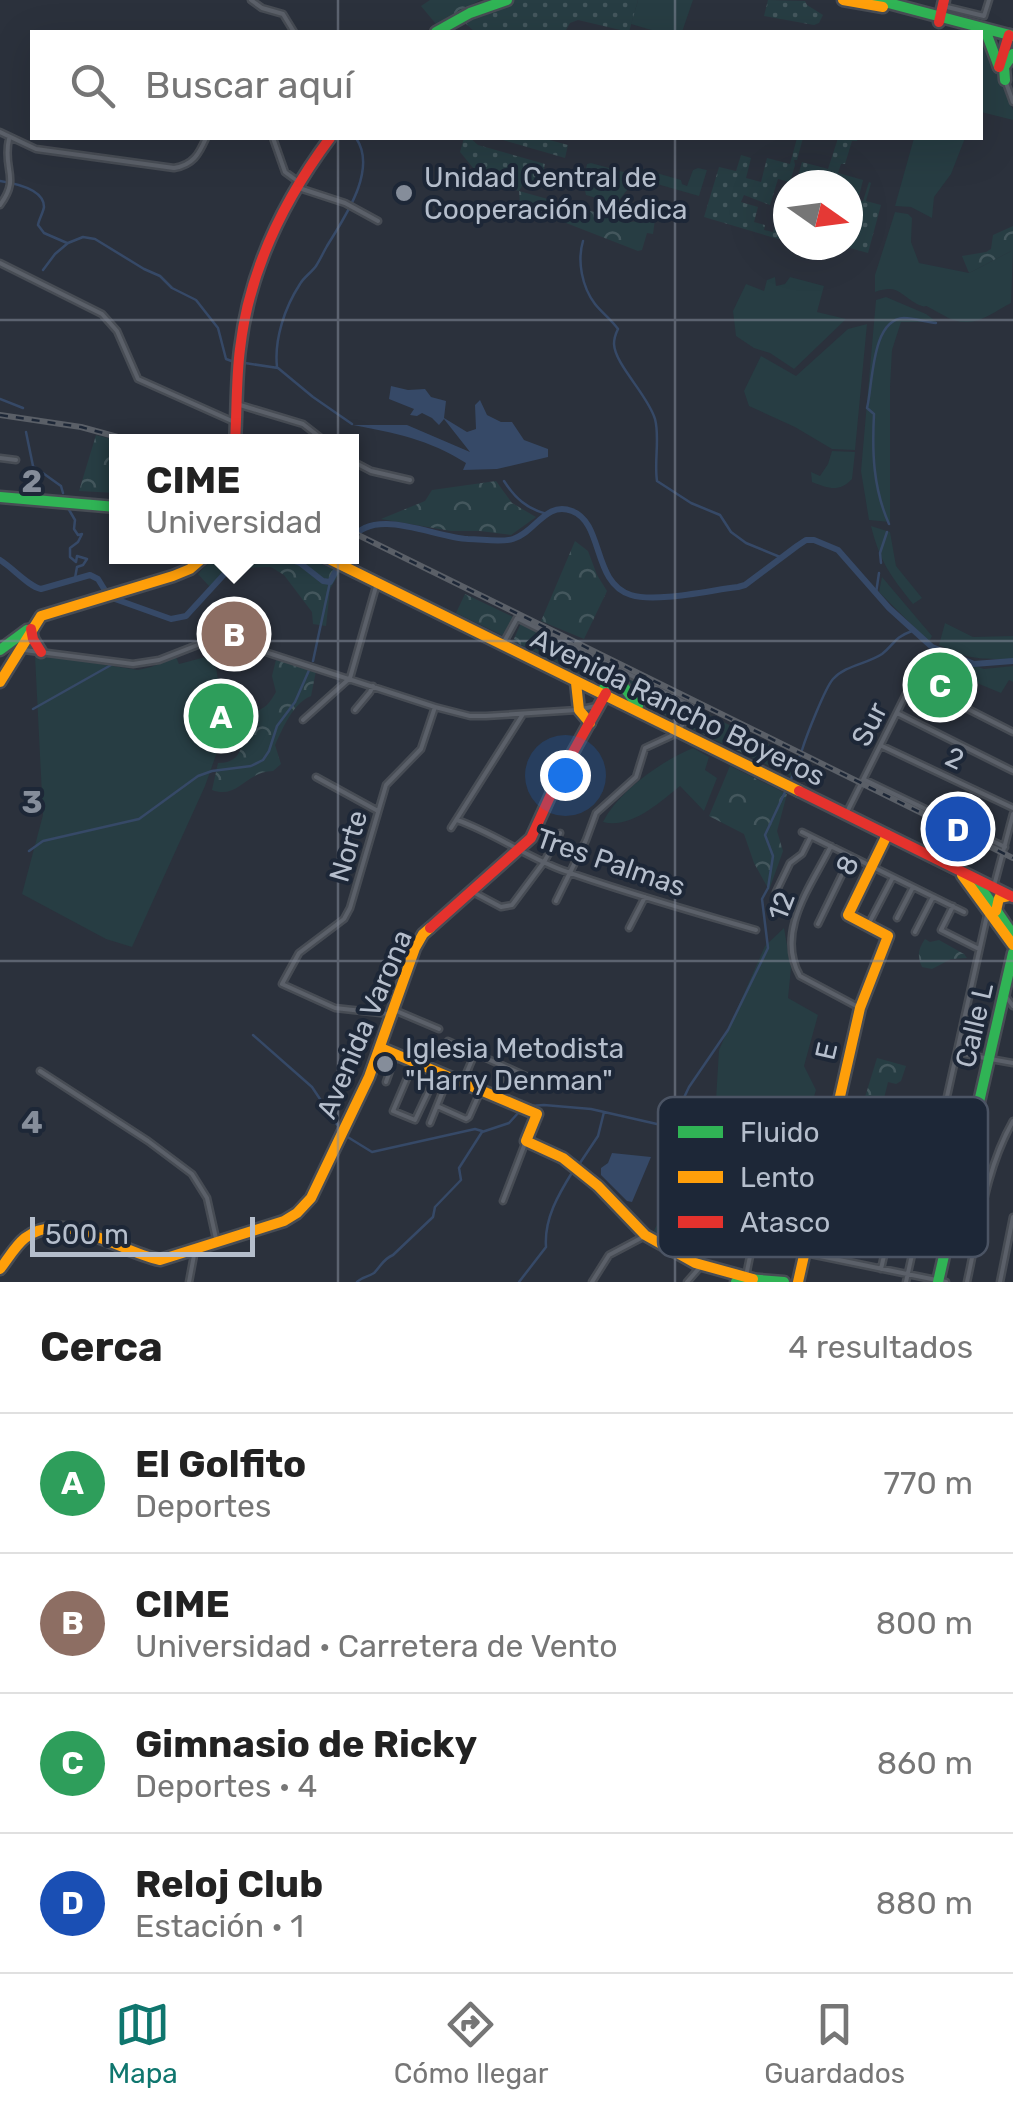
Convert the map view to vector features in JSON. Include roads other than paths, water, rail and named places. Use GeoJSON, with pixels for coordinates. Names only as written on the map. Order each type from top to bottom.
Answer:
{"type":"FeatureCollection","features":[{"type":"Feature","properties":{"kind":"main road"},"geometry":{"type":"LineString","coordinates":[[843,0],[941,11],[974,30]]}},
{"type":"Feature","properties":{"kind":"main road"},"geometry":{"type":"LineString","coordinates":[[877,0],[941,11],[1008,38]]}},
{"type":"Feature","properties":{"kind":"main road"},"geometry":{"type":"LineString","coordinates":[[439,30],[499,1]]}},
{"type":"Feature","properties":{"kind":"main road"},"geometry":{"type":"LineString","coordinates":[[983,34],[1008,38]]}},
{"type":"Feature","properties":{"kind":"main road"},"geometry":{"type":"LineString","coordinates":[[983,38],[999,67]]}},
{"type":"Feature","properties":{"kind":"main road"},"geometry":{"type":"LineString","coordinates":[[999,67],[1008,38]]}},
{"type":"Feature","properties":{"kind":"main road"},"geometry":{"type":"LineString","coordinates":[[1004,80],[1004,67],[1013,54]]}},
{"type":"Feature","properties":{"kind":"main road"},"geometry":{"type":"LineString","coordinates":[[236,434],[246,304],[259,260],[296,184],[329,140]]}},
{"type":"Feature","properties":{"kind":"main road"},"geometry":{"type":"LineString","coordinates":[[0,495],[109,504]]}},
{"type":"Feature","properties":{"kind":"main road"},"geometry":{"type":"LineString","coordinates":[[0,650],[49,612],[184,572],[194,564]]}},
{"type":"Feature","properties":{"kind":"main road","name":"Avenida Rancho Boyeros"},"geometry":{"type":"LineString","coordinates":[[342,564],[609,684],[677,728]]}},
{"type":"Feature","properties":{"kind":"main road","name":"Avenida Rancho Boyeros"},"geometry":{"type":"LineString","coordinates":[[347,564],[576,682],[609,684],[677,728],[975,880],[997,887]]}},
{"type":"Feature","properties":{"kind":"main road"},"geometry":{"type":"LineString","coordinates":[[0,682],[33,626]]}},
{"type":"Feature","properties":{"kind":"main road"},"geometry":{"type":"LineString","coordinates":[[33,626],[33,639],[41,652]]}},
{"type":"Feature","properties":{"kind":"main road"},"geometry":{"type":"LineString","coordinates":[[0,650],[20,649]]}},
{"type":"Feature","properties":{"kind":"main road"},"geometry":{"type":"LineString","coordinates":[[576,682],[577,710],[590,724]]}},
{"type":"Feature","properties":{"kind":"main road","name":"Avenida Varona"},"geometry":{"type":"LineString","coordinates":[[0,1269],[25,1239],[51,1228],[79,1230],[153,1259],[168,1258],[284,1221],[306,1204],[381,1048],[422,934],[531,838],[609,684]]}},
{"type":"Feature","properties":{"kind":"main road","name":"Avenida Rancho Boyeros"},"geometry":{"type":"LineString","coordinates":[[788,784],[968,869],[1012,895]]}},
{"type":"Feature","properties":{"kind":"main road","name":"8"},"geometry":{"type":"LineString","coordinates":[[868,925],[848,915],[887,835]]}},
{"type":"Feature","properties":{"kind":"main road"},"geometry":{"type":"LineString","coordinates":[[950,867],[965,878],[1011,938]]}},
{"type":"Feature","properties":{"kind":"main road"},"geometry":{"type":"LineString","coordinates":[[968,869],[992,911]]}},
{"type":"Feature","properties":{"kind":"main road"},"geometry":{"type":"LineString","coordinates":[[992,911],[999,898],[1012,895]]}},
{"type":"Feature","properties":{"kind":"main road","name":"E"},"geometry":{"type":"LineString","coordinates":[[839,1097],[860,1008],[887,943],[884,932],[868,925]]}},
{"type":"Feature","properties":{"kind":"main road","name":"Calle L"},"geometry":{"type":"LineString","coordinates":[[980,1097],[1013,953]]}},
{"type":"Feature","properties":{"kind":"main road"},"geometry":{"type":"LineString","coordinates":[[381,1048],[538,1114],[526,1140],[563,1158],[598,1186],[645,1236],[658,1243]]}},
{"type":"Feature","properties":{"kind":"main road"},"geometry":{"type":"LineString","coordinates":[[683,1257],[745,1279],[784,1282]]}},
{"type":"Feature","properties":{"kind":"main road","name":"E"},"geometry":{"type":"LineString","coordinates":[[798,1282],[803,1257]]}},
{"type":"Feature","properties":{"kind":"main road","name":"Calle L"},"geometry":{"type":"LineString","coordinates":[[941,1282],[946,1257]]}},
{"type":"Feature","properties":{"kind":"street"},"geometry":{"type":"LineString","coordinates":[[251,0],[283,14],[293,30]]}},
{"type":"Feature","properties":{"kind":"street"},"geometry":{"type":"LineString","coordinates":[[941,11],[984,16],[988,0]]}},
{"type":"Feature","properties":{"kind":"street"},"geometry":{"type":"LineString","coordinates":[[999,67],[1013,102]]}},
{"type":"Feature","properties":{"kind":"street"},"geometry":{"type":"LineString","coordinates":[[0,132],[36,149],[174,168],[195,159],[205,140]]}},
{"type":"Feature","properties":{"kind":"street"},"geometry":{"type":"LineString","coordinates":[[0,205],[11,188],[6,158],[9,138]]}},
{"type":"Feature","properties":{"kind":"street"},"geometry":{"type":"LineString","coordinates":[[274,140],[285,172],[296,184],[378,221]]}},
{"type":"Feature","properties":{"kind":"street"},"geometry":{"type":"LineString","coordinates":[[0,263],[102,314],[118,331],[138,379],[236,423]]}},
{"type":"Feature","properties":{"kind":"street"},"geometry":{"type":"LineString","coordinates":[[237,404],[304,424],[316,434]]}},
{"type":"Feature","properties":{"kind":"street"},"geometry":{"type":"LineString","coordinates":[[0,458],[16,460]]}},
{"type":"Feature","properties":{"kind":"street"},"geometry":{"type":"LineString","coordinates":[[359,465],[410,480]]}},
{"type":"Feature","properties":{"kind":"street"},"geometry":{"type":"LineString","coordinates":[[303,720],[350,678],[378,583]]}},
{"type":"Feature","properties":{"kind":"street"},"geometry":{"type":"LineString","coordinates":[[505,640],[517,618],[609,684],[689,704],[671,736],[645,748],[636,777],[596,813],[556,901]]}},
{"type":"Feature","properties":{"kind":"street"},"geometry":{"type":"LineString","coordinates":[[20,649],[115,663],[146,663],[220,637],[470,716],[577,710],[609,684]]}},
{"type":"Feature","properties":{"kind":"street","name":"Sur"},"geometry":{"type":"LineString","coordinates":[[848,810],[925,656]]}},
{"type":"Feature","properties":{"kind":"street"},"geometry":{"type":"LineString","coordinates":[[913,681],[1013,732]]}},
{"type":"Feature","properties":{"kind":"street"},"geometry":{"type":"LineString","coordinates":[[355,710],[372,686]]}},
{"type":"Feature","properties":{"kind":"street","name":"Norte"},"geometry":{"type":"LineString","coordinates":[[393,1012],[335,1008],[282,984],[300,953],[344,919],[386,785],[421,749],[435,707]]}},
{"type":"Feature","properties":{"kind":"street"},"geometry":{"type":"LineString","coordinates":[[898,713],[1013,770]]}},
{"type":"Feature","properties":{"kind":"street"},"geometry":{"type":"LineString","coordinates":[[451,828],[522,714]]}},
{"type":"Feature","properties":{"kind":"street","name":"2"},"geometry":{"type":"LineString","coordinates":[[881,746],[1013,811]]}},
{"type":"Feature","properties":{"kind":"street"},"geometry":{"type":"LineString","coordinates":[[316,777],[378,811]]}},
{"type":"Feature","properties":{"kind":"street"},"geometry":{"type":"LineString","coordinates":[[863,779],[1005,847]]}},
{"type":"Feature","properties":{"kind":"street"},"geometry":{"type":"LineString","coordinates":[[997,887],[1013,811]]}},
{"type":"Feature","properties":{"kind":"street","name":"Tres Palmas"},"geometry":{"type":"LineString","coordinates":[[456,820],[570,872],[756,930]]}},
{"type":"Feature","properties":{"kind":"street"},"geometry":{"type":"LineString","coordinates":[[802,832],[964,912]]}},
{"type":"Feature","properties":{"kind":"street"},"geometry":{"type":"LineString","coordinates":[[470,891],[493,903],[512,905],[560,833]]}},
{"type":"Feature","properties":{"kind":"street"},"geometry":{"type":"LineString","coordinates":[[776,892],[810,836]]}},
{"type":"Feature","properties":{"kind":"street","name":"12"},"geometry":{"type":"LineString","coordinates":[[830,846],[793,921],[790,942],[800,976],[860,1008]]}},
{"type":"Feature","properties":{"kind":"street"},"geometry":{"type":"LineString","coordinates":[[818,924],[851,856]]}},
{"type":"Feature","properties":{"kind":"street"},"geometry":{"type":"LineString","coordinates":[[868,925],[893,877]]}},
{"type":"Feature","properties":{"kind":"street"},"geometry":{"type":"LineString","coordinates":[[897,918],[912,887]]}},
{"type":"Feature","properties":{"kind":"street"},"geometry":{"type":"LineString","coordinates":[[916,932],[933,897]]}},
{"type":"Feature","properties":{"kind":"street"},"geometry":{"type":"LineString","coordinates":[[629,928],[645,898]]}},
{"type":"Feature","properties":{"kind":"street"},"geometry":{"type":"LineString","coordinates":[[953,906],[941,930],[979,950]]}},
{"type":"Feature","properties":{"kind":"street"},"geometry":{"type":"LineString","coordinates":[[947,1097],[979,950],[992,911]]}},
{"type":"Feature","properties":{"kind":"street"},"geometry":{"type":"LineString","coordinates":[[1004,993],[1013,1006]]}},
{"type":"Feature","properties":{"kind":"street"},"geometry":{"type":"LineString","coordinates":[[393,1012],[439,1028]]}},
{"type":"Feature","properties":{"kind":"street"},"geometry":{"type":"LineString","coordinates":[[448,1041],[539,1082]]}},
{"type":"Feature","properties":{"kind":"street"},"geometry":{"type":"LineString","coordinates":[[463,1081],[474,1053]]}},
{"type":"Feature","properties":{"kind":"street"},"geometry":{"type":"LineString","coordinates":[[957,1053],[1013,1063]]}},
{"type":"Feature","properties":{"kind":"street"},"geometry":{"type":"LineString","coordinates":[[386,1082],[396,1054]]}},
{"type":"Feature","properties":{"kind":"street"},"geometry":{"type":"LineString","coordinates":[[414,1062],[394,1112],[415,1120],[432,1084]]}},
{"type":"Feature","properties":{"kind":"street"},"geometry":{"type":"LineString","coordinates":[[494,1094],[505,1069]]}},
{"type":"Feature","properties":{"kind":"street"},"geometry":{"type":"LineString","coordinates":[[40,1071],[192,1174],[208,1198],[217,1243]]}},
{"type":"Feature","properties":{"kind":"street"},"geometry":{"type":"LineString","coordinates":[[430,1123],[449,1076]]}},
{"type":"Feature","properties":{"kind":"street"},"geometry":{"type":"LineString","coordinates":[[437,1106],[470,1118],[482,1089]]}},
{"type":"Feature","properties":{"kind":"street"},"geometry":{"type":"LineString","coordinates":[[988,1187],[998,1150],[1013,1121]]}},
{"type":"Feature","properties":{"kind":"street"},"geometry":{"type":"LineString","coordinates":[[503,1201],[526,1140]]}},
{"type":"Feature","properties":{"kind":"street"},"geometry":{"type":"LineString","coordinates":[[1000,1282],[1013,1217]]}},
{"type":"Feature","properties":{"kind":"street"},"geometry":{"type":"LineString","coordinates":[[592,1282],[609,1255],[645,1236]]}},
{"type":"Feature","properties":{"kind":"street"},"geometry":{"type":"LineString","coordinates":[[189,1282],[195,1250]]}},
{"type":"Feature","properties":{"kind":"street"},"geometry":{"type":"LineString","coordinates":[[686,1282],[699,1257]]}},
{"type":"Feature","properties":{"kind":"street"},"geometry":{"type":"LineString","coordinates":[[819,1257],[941,1282]]}},
{"type":"Feature","properties":{"kind":"street"},"geometry":{"type":"LineString","coordinates":[[881,1269],[884,1257]]}},
{"type":"Feature","properties":{"kind":"street"},"geometry":{"type":"LineString","coordinates":[[906,1282],[912,1257]]}},
{"type":"Feature","properties":{"kind":"street"},"geometry":{"type":"LineString","coordinates":[[967,1282],[973,1257]]}},
{"type":"Feature","properties":{"kind":"water"},"geometry":{"type":"Polygon","coordinates":[[[391,386],[425,389],[431,397],[446,401],[444,418],[467,432],[476,429],[475,405],[480,400],[487,415],[512,422],[524,440],[548,449],[548,457],[497,469],[463,470],[466,463],[438,448],[353,425],[407,425],[470,452],[444,419],[439,425],[422,413],[410,415],[414,409],[389,399],[391,386]]]}},
{"type":"Feature","properties":{"kind":"water"},"geometry":{"type":"Polygon","coordinates":[[[612,1153],[651,1157],[632,1202],[601,1175],[601,1168],[612,1153]]]}},
{"type":"Feature","properties":{"kind":"waterway"},"geometry":{"type":"LineString","coordinates":[[277,367],[279,334],[290,303],[356,194],[363,164],[357,140]]}},
{"type":"Feature","properties":{"kind":"waterway"},"geometry":{"type":"LineString","coordinates":[[0,181],[27,188],[39,196],[44,207],[38,225],[44,233],[67,243]]}},
{"type":"Feature","properties":{"kind":"waterway"},"geometry":{"type":"LineString","coordinates":[[43,270],[68,243],[83,237],[95,239],[196,300],[218,328],[226,359],[237,363]]}},
{"type":"Feature","properties":{"kind":"waterway"},"geometry":{"type":"LineString","coordinates":[[583,241],[581,265],[587,290],[618,329],[616,352],[655,419],[657,481],[691,503],[720,515],[731,532],[746,543],[780,557]]}},
{"type":"Feature","properties":{"kind":"waterway"},"geometry":{"type":"LineString","coordinates":[[889,524],[875,470],[874,414],[867,408],[875,355],[885,329],[893,321],[904,318],[936,323]]}},
{"type":"Feature","properties":{"kind":"waterway"},"geometry":{"type":"LineString","coordinates":[[245,363],[278,368],[352,424]]}},
{"type":"Feature","properties":{"kind":"waterway"},"geometry":{"type":"LineString","coordinates":[[0,399],[23,408]]}},
{"type":"Feature","properties":{"kind":"waterway"},"geometry":{"type":"LineString","coordinates":[[26,432],[33,466],[61,486],[63,493]]}},
{"type":"Feature","properties":{"kind":"waterway"},"geometry":{"type":"LineString","coordinates":[[504,481],[522,502],[547,514]]}},
{"type":"Feature","properties":{"kind":"waterway"},"geometry":{"type":"LineString","coordinates":[[68,508],[75,520],[74,529],[82,534],[70,548],[70,557],[76,562],[77,556],[87,559],[77,567],[75,578]]}},
{"type":"Feature","properties":{"kind":"waterway"},"geometry":{"type":"LineString","coordinates":[[359,532],[390,524],[455,537],[508,540],[555,510],[572,511],[589,528],[604,566],[619,588],[631,595],[654,598],[745,585],[806,540],[814,540],[838,550],[889,608],[932,647],[974,664],[1013,661]]}},
{"type":"Feature","properties":{"kind":"waterway"},"geometry":{"type":"LineString","coordinates":[[881,563],[887,532]]}},
{"type":"Feature","properties":{"kind":"waterway"},"geometry":{"type":"LineString","coordinates":[[0,560],[41,589],[90,575],[98,579],[106,592]]}},
{"type":"Feature","properties":{"kind":"waterway"},"geometry":{"type":"LineString","coordinates":[[115,599],[171,619],[186,616],[234,564]]}},
{"type":"Feature","properties":{"kind":"waterway"},"geometry":{"type":"LineString","coordinates":[[301,564],[330,582],[340,564]]}},
{"type":"Feature","properties":{"kind":"waterway"},"geometry":{"type":"LineString","coordinates":[[876,593],[879,573]]}},
{"type":"Feature","properties":{"kind":"waterway"},"geometry":{"type":"LineString","coordinates":[[313,661],[330,582]]}},
{"type":"Feature","properties":{"kind":"waterway"},"geometry":{"type":"LineString","coordinates":[[802,750],[833,679],[882,654],[912,631]]}},
{"type":"Feature","properties":{"kind":"waterway"},"geometry":{"type":"LineString","coordinates":[[33,709],[111,665]]}},
{"type":"Feature","properties":{"kind":"waterway"},"geometry":{"type":"LineString","coordinates":[[29,851],[43,841],[139,819],[198,776],[263,760],[277,726],[295,702],[310,668]]}},
{"type":"Feature","properties":{"kind":"waterway"},"geometry":{"type":"LineString","coordinates":[[790,782],[800,755]]}},
{"type":"Feature","properties":{"kind":"waterway"},"geometry":{"type":"LineString","coordinates":[[684,1097],[728,1030],[768,948],[762,899],[768,888],[773,856],[765,835],[786,790]]}},
{"type":"Feature","properties":{"kind":"waterway"},"geometry":{"type":"LineString","coordinates":[[253,1035],[312,1087],[340,1129]]}},
{"type":"Feature","properties":{"kind":"waterway"},"geometry":{"type":"LineString","coordinates":[[357,1282],[374,1273],[433,1217],[435,1207],[461,1180],[459,1168],[482,1132],[509,1123],[530,1106],[591,1109],[658,1124]]}},
{"type":"Feature","properties":{"kind":"waterway"},"geometry":{"type":"LineString","coordinates":[[578,1166],[598,1136],[604,1112]]}},
{"type":"Feature","properties":{"kind":"waterway"},"geometry":{"type":"LineString","coordinates":[[346,1136],[372,1152],[475,1129],[482,1131]]}},
{"type":"Feature","properties":{"kind":"waterway"},"geometry":{"type":"LineString","coordinates":[[519,1282],[546,1247],[550,1217],[573,1171]]}},
{"type":"Feature","properties":{"kind":"railway"},"geometry":{"type":"LineString","coordinates":[[0,415],[109,435]]}},
{"type":"Feature","properties":{"kind":"railway"},"geometry":{"type":"LineString","coordinates":[[359,535],[1013,858]]}},
{"type":"Feature","properties":{"kind":"place","name":"Unidad Central de Cooperación Médica"},"geometry":{"type":"Point","coordinates":[404,193]}},
{"type":"Feature","properties":{"kind":"place","name":"CIME"},"geometry":{"type":"Point","coordinates":[234,634]}},
{"type":"Feature","properties":{"kind":"place","name":"Gimnasio de Ricky"},"geometry":{"type":"Point","coordinates":[940,685]}},
{"type":"Feature","properties":{"kind":"place","name":"El Golfito"},"geometry":{"type":"Point","coordinates":[221,716]}},
{"type":"Feature","properties":{"kind":"place","name":"Reloj Club"},"geometry":{"type":"Point","coordinates":[958,829]}},
{"type":"Feature","properties":{"kind":"place","name":"Iglesia Metodista \"Harry Denman\""},"geometry":{"type":"Point","coordinates":[385,1064]}}]}
